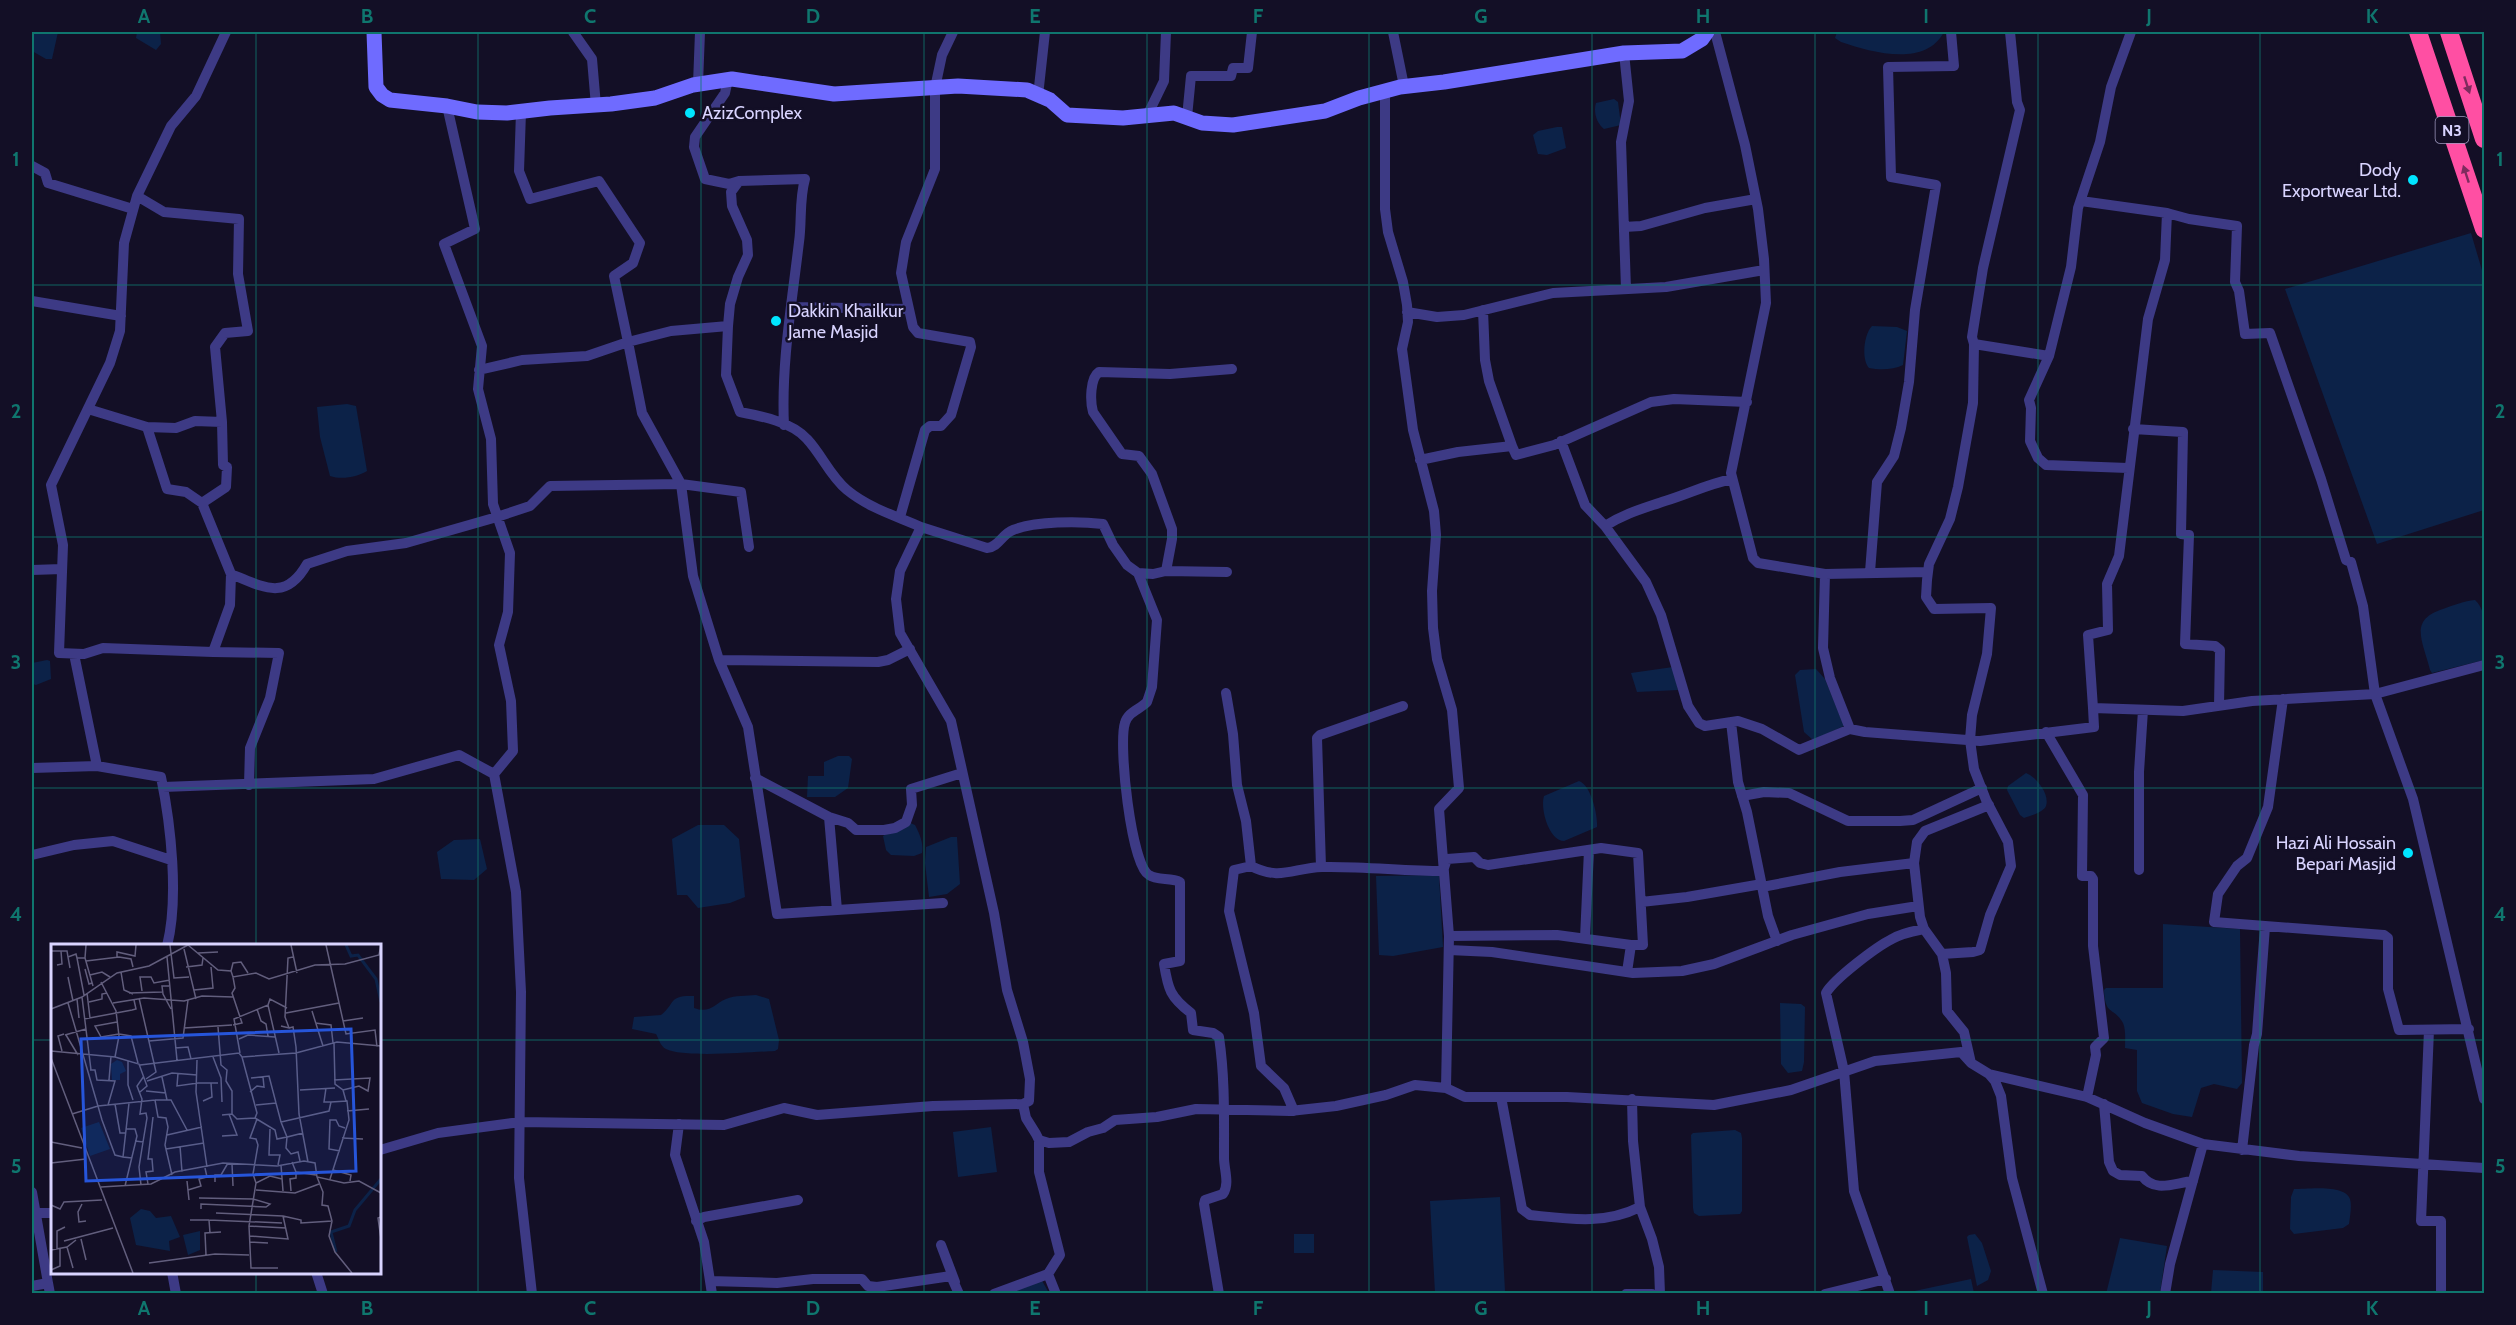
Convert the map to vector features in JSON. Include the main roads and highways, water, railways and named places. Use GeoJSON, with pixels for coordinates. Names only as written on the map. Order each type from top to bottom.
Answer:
{"type":"FeatureCollection","features":[{"type":"Feature","properties":{"kind":"highway","name":"N3"},"geometry":{"type":"LineString","coordinates":[[2418,32],[2484,230]]}},
{"type":"Feature","properties":{"kind":"highway","name":"N3"},"geometry":{"type":"LineString","coordinates":[[2449,32],[2484,139]]}},
{"type":"Feature","properties":{"kind":"water"},"geometry":{"type":"Polygon","coordinates":[[[32,32],[58,32],[52,59],[46,59],[32,51],[32,32]]]}},
{"type":"Feature","properties":{"kind":"water"},"geometry":{"type":"Polygon","coordinates":[[[137,32],[160,32],[161,44],[156,50],[136,38],[137,32]]]}},
{"type":"Feature","properties":{"kind":"water"},"geometry":{"type":"Polygon","coordinates":[[[1837,32],[1944,32],[1935,43],[1924,50],[1911,54],[1897,54],[1867,50],[1841,42],[1835,38],[1837,32]]]}},
{"type":"Feature","properties":{"kind":"water"},"geometry":{"type":"Polygon","coordinates":[[[1614,99],[1618,102],[1621,125],[1604,129],[1596,118],[1596,103],[1614,99]]]}},
{"type":"Feature","properties":{"kind":"water"},"geometry":{"type":"Polygon","coordinates":[[[1562,127],[1566,148],[1547,155],[1538,154],[1533,135],[1538,131],[1562,127]]]}},
{"type":"Feature","properties":{"kind":"water"},"geometry":{"type":"Polygon","coordinates":[[[2471,233],[2484,277],[2484,510],[2377,544],[2285,289],[2471,233]]]}},
{"type":"Feature","properties":{"kind":"water"},"geometry":{"type":"Polygon","coordinates":[[[1872,326],[1897,327],[1907,331],[1903,365],[1886,369],[1869,368],[1865,359],[1864,347],[1872,326]]]}},
{"type":"Feature","properties":{"kind":"water"},"geometry":{"type":"Polygon","coordinates":[[[347,404],[356,406],[367,471],[359,475],[339,478],[330,476],[320,437],[317,407],[347,404]]]}},
{"type":"Feature","properties":{"kind":"water"},"geometry":{"type":"Polygon","coordinates":[[[2475,600],[2483,613],[2484,660],[2432,673],[2422,641],[2422,625],[2425,619],[2443,609],[2475,600]]]}},
{"type":"Feature","properties":{"kind":"water"},"geometry":{"type":"Polygon","coordinates":[[[50,661],[51,679],[33,684],[32,663],[50,661]]]}},
{"type":"Feature","properties":{"kind":"water"},"geometry":{"type":"Polygon","coordinates":[[[1673,667],[1678,690],[1637,692],[1631,673],[1673,667]]]}},
{"type":"Feature","properties":{"kind":"water"},"geometry":{"type":"Polygon","coordinates":[[[1816,669],[1825,679],[1844,726],[1813,740],[1804,732],[1795,675],[1800,670],[1816,669]]]}},
{"type":"Feature","properties":{"kind":"water"},"geometry":{"type":"Polygon","coordinates":[[[838,756],[849,756],[852,759],[848,788],[835,797],[807,797],[808,776],[824,776],[824,762],[838,756]]]}},
{"type":"Feature","properties":{"kind":"water"},"geometry":{"type":"Polygon","coordinates":[[[2026,773],[2041,786],[2047,801],[2043,810],[2024,818],[2020,815],[2007,790],[2008,786],[2026,773]]]}},
{"type":"Feature","properties":{"kind":"water"},"geometry":{"type":"Polygon","coordinates":[[[1579,781],[1590,794],[1595,808],[1597,827],[1564,841],[1559,840],[1547,823],[1543,809],[1544,796],[1579,781]]]}},
{"type":"Feature","properties":{"kind":"water"},"geometry":{"type":"Polygon","coordinates":[[[908,822],[915,825],[918,831],[922,842],[922,853],[914,856],[891,855],[886,850],[883,836],[908,822]]]}},
{"type":"Feature","properties":{"kind":"water"},"geometry":{"type":"Polygon","coordinates":[[[698,825],[724,825],[739,839],[745,897],[730,903],[698,908],[687,895],[677,895],[672,839],[698,825]]]}},
{"type":"Feature","properties":{"kind":"water"},"geometry":{"type":"Polygon","coordinates":[[[951,837],[957,837],[960,884],[947,894],[929,897],[925,863],[926,847],[951,837]]]}},
{"type":"Feature","properties":{"kind":"water"},"geometry":{"type":"Polygon","coordinates":[[[480,839],[487,869],[474,880],[441,879],[437,852],[454,840],[480,839]]]}},
{"type":"Feature","properties":{"kind":"water"},"geometry":{"type":"Polygon","coordinates":[[[1376,876],[1439,876],[1443,947],[1393,956],[1379,955],[1376,876]]]}},
{"type":"Feature","properties":{"kind":"water"},"geometry":{"type":"Polygon","coordinates":[[[2163,924],[2240,929],[2242,1083],[2237,1089],[2214,1084],[2201,1088],[2192,1117],[2173,1114],[2142,1103],[2137,1091],[2137,1050],[2125,1048],[2123,1023],[2108,1007],[2105,998],[2106,988],[2163,988],[2163,924]]]}},
{"type":"Feature","properties":{"kind":"water"},"geometry":{"type":"Polygon","coordinates":[[[756,995],[769,999],[779,1040],[778,1049],[775,1051],[719,1054],[675,1052],[664,1048],[656,1034],[632,1029],[634,1017],[661,1015],[676,998],[694,996],[694,1008],[704,1010],[730,998],[756,995]]]}},
{"type":"Feature","properties":{"kind":"water"},"geometry":{"type":"Polygon","coordinates":[[[1780,1003],[1801,1004],[1805,1007],[1802,1071],[1788,1073],[1781,1064],[1780,1003]]]}},
{"type":"Feature","properties":{"kind":"water"},"geometry":{"type":"Polygon","coordinates":[[[991,1127],[997,1172],[958,1177],[953,1132],[991,1127]]]}},
{"type":"Feature","properties":{"kind":"water"},"geometry":{"type":"Polygon","coordinates":[[[1735,1130],[1741,1133],[1742,1138],[1742,1211],[1740,1214],[1699,1216],[1694,1213],[1693,1208],[1691,1135],[1735,1130]]]}},
{"type":"Feature","properties":{"kind":"water"},"geometry":{"type":"Polygon","coordinates":[[[2325,1188],[2347,1194],[2351,1205],[2349,1224],[2343,1228],[2294,1234],[2290,1229],[2291,1197],[2294,1189],[2325,1188]]]}},
{"type":"Feature","properties":{"kind":"water"},"geometry":{"type":"Polygon","coordinates":[[[1500,1197],[1505,1291],[1435,1293],[1430,1201],[1500,1197]]]}},
{"type":"Feature","properties":{"kind":"water"},"geometry":{"type":"Polygon","coordinates":[[[1294,1234],[1314,1234],[1314,1253],[1294,1253],[1294,1234]]]}},
{"type":"Feature","properties":{"kind":"water"},"geometry":{"type":"Polygon","coordinates":[[[1975,1234],[1982,1243],[1991,1271],[1988,1280],[1977,1286],[1967,1237],[1975,1234]]]}},
{"type":"Feature","properties":{"kind":"water"},"geometry":{"type":"Polygon","coordinates":[[[2120,1238],[2167,1246],[2160,1293],[2106,1294],[2120,1238]]]}},
{"type":"Feature","properties":{"kind":"water"},"geometry":{"type":"Polygon","coordinates":[[[2213,1270],[2263,1272],[2263,1293],[2211,1293],[2213,1270]]]}},
{"type":"Feature","properties":{"kind":"water"},"geometry":{"type":"Polygon","coordinates":[[[1041,1279],[1049,1293],[1004,1294],[1041,1279]]]}},
{"type":"Feature","properties":{"kind":"water"},"geometry":{"type":"Polygon","coordinates":[[[1971,1279],[1974,1293],[1905,1293],[1971,1279]]]}},
{"type":"Feature","properties":{"kind":"place","name":"AzizComplex"},"geometry":{"type":"Point","coordinates":[690,113]}},
{"type":"Feature","properties":{"kind":"place","name":"Dody Exportwear Ltd."},"geometry":{"type":"Point","coordinates":[2413,180]}},
{"type":"Feature","properties":{"kind":"place","name":"Dakkin Khailkur Jame Masjid"},"geometry":{"type":"Point","coordinates":[776,321]}},
{"type":"Feature","properties":{"kind":"place","name":"Hazi Ali Hossain Bepari Masjid"},"geometry":{"type":"Point","coordinates":[2408,853]}}]}
